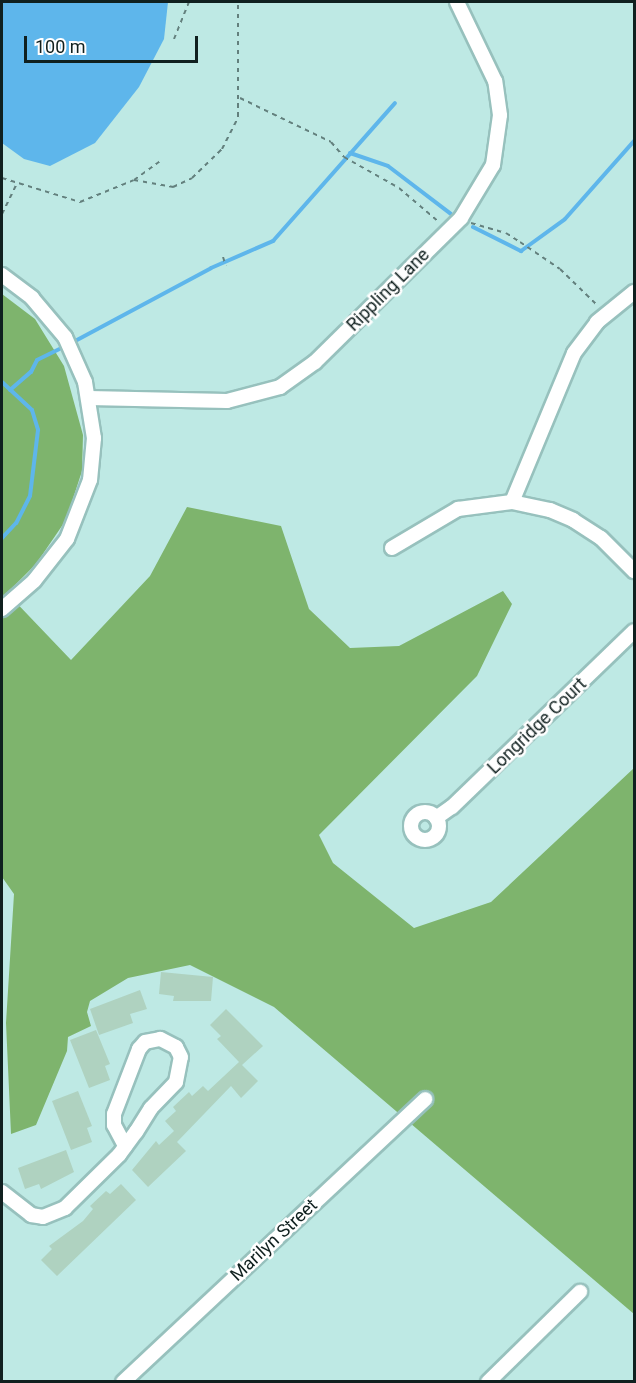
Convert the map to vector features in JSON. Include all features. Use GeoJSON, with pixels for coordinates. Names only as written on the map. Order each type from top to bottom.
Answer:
{"type":"FeatureCollection","features":[{"type":"Feature","properties":{"kind":"street","name":"Rippling Lane"},"geometry":{"type":"LineString","coordinates":[[89,398],[226,401],[280,387],[315,362],[455,224],[488,177],[498,147],[500,116],[492,72],[457,2]]}},
{"type":"Feature","properties":{"kind":"street"},"geometry":{"type":"LineString","coordinates":[[2,275],[32,298],[56,325],[72,351],[89,398],[93,459],[76,520],[55,557],[2,609]]}},
{"type":"Feature","properties":{"kind":"street"},"geometry":{"type":"LineString","coordinates":[[512,502],[574,352],[606,314],[634,292]]}},
{"type":"Feature","properties":{"kind":"street"},"geometry":{"type":"LineString","coordinates":[[393,548],[458,509],[512,502],[550,510],[573,520],[601,538],[634,571]]}},
{"type":"Feature","properties":{"kind":"street","name":"Longridge Court"},"geometry":{"type":"LineString","coordinates":[[436,818],[452,807],[634,631]]}},
{"type":"Feature","properties":{"kind":"street"},"geometry":{"type":"LineString","coordinates":[[2,1192],[24,1212],[51,1215],[65,1208],[125,1146],[180,1073],[180,1052],[160,1039],[145,1042],[139,1048],[114,1114],[114,1125],[125,1146]]}},
{"type":"Feature","properties":{"kind":"street","name":"Marilyn Street"},"geometry":{"type":"LineString","coordinates":[[123,1382],[425,1099]]}},
{"type":"Feature","properties":{"kind":"street"},"geometry":{"type":"LineString","coordinates":[[488,1382],[580,1292]]}},
{"type":"Feature","properties":{"kind":"path"},"geometry":{"type":"LineString","coordinates":[[174,39],[189,2]]}},
{"type":"Feature","properties":{"kind":"path"},"geometry":{"type":"LineString","coordinates":[[134,180],[173,187],[192,178],[232,134],[240,98],[238,2]]}},
{"type":"Feature","properties":{"kind":"path"},"geometry":{"type":"LineString","coordinates":[[240,98],[305,126],[363,171],[399,188],[432,220],[443,226],[478,225],[506,233],[526,249],[560,269],[606,314]]}},
{"type":"Feature","properties":{"kind":"path"},"geometry":{"type":"LineString","coordinates":[[2,178],[16,185],[80,202],[134,180],[159,161]]}},
{"type":"Feature","properties":{"kind":"path"},"geometry":{"type":"LineString","coordinates":[[2,214],[16,185]]}},
{"type":"Feature","properties":{"kind":"path"},"geometry":{"type":"LineString","coordinates":[[223,257],[226,266]]}},
{"type":"Feature","properties":{"kind":"green space"},"geometry":{"type":"Polygon","coordinates":[[[2,294],[35,319],[64,366],[83,435],[82,471],[66,520],[36,564],[7,593],[71,660],[150,576],[187,507],[281,526],[309,609],[350,648],[399,646],[503,591],[512,604],[477,676],[319,835],[333,863],[414,928],[491,902],[634,768],[634,1314],[274,1007],[190,965],[128,978],[90,1001],[87,1012],[91,1026],[68,1037],[67,1051],[36,1125],[11,1134],[6,1023],[14,894],[2,877],[2,294]]]}},
{"type":"Feature","properties":{"kind":"water"},"geometry":{"type":"Polygon","coordinates":[[[2,2],[168,2],[164,39],[139,87],[95,143],[50,166],[24,159],[2,143],[2,2]]]}},
{"type":"Feature","properties":{"kind":"building"},"geometry":{"type":"Polygon","coordinates":[[[161,972],[213,977],[211,1001],[173,1001],[174,996],[159,994],[161,972]]]}},
{"type":"Feature","properties":{"kind":"building"},"geometry":{"type":"Polygon","coordinates":[[[140,990],[147,1009],[130,1014],[133,1023],[99,1035],[90,1009],[140,990]]]}},
{"type":"Feature","properties":{"kind":"building"},"geometry":{"type":"Polygon","coordinates":[[[226,1009],[263,1046],[242,1065],[258,1081],[241,1098],[231,1086],[177,1142],[186,1151],[148,1187],[132,1170],[156,1141],[159,1145],[174,1131],[165,1121],[176,1111],[173,1107],[189,1092],[192,1096],[203,1086],[208,1091],[239,1062],[217,1039],[221,1036],[210,1025],[226,1009]]]}},
{"type":"Feature","properties":{"kind":"building"},"geometry":{"type":"Polygon","coordinates":[[[96,1030],[110,1064],[105,1066],[110,1080],[89,1088],[70,1040],[96,1030]]]}},
{"type":"Feature","properties":{"kind":"building"},"geometry":{"type":"Polygon","coordinates":[[[78,1091],[92,1126],[87,1128],[92,1142],[71,1150],[52,1101],[78,1091]]]}},
{"type":"Feature","properties":{"kind":"building"},"geometry":{"type":"Polygon","coordinates":[[[66,1150],[74,1172],[41,1189],[39,1184],[25,1189],[18,1168],[66,1150]]]}},
{"type":"Feature","properties":{"kind":"building"},"geometry":{"type":"Polygon","coordinates":[[[121,1184],[136,1200],[57,1276],[41,1260],[52,1249],[49,1246],[83,1221],[93,1209],[90,1206],[106,1191],[110,1194],[121,1184]]]}},
{"type":"Feature","properties":{"kind":"waterway"},"geometry":{"type":"LineString","coordinates":[[77,340],[211,268],[273,241],[395,103]]}},
{"type":"Feature","properties":{"kind":"waterway"},"geometry":{"type":"LineString","coordinates":[[473,227],[521,251],[565,219],[634,141]]}},
{"type":"Feature","properties":{"kind":"waterway"},"geometry":{"type":"LineString","coordinates":[[350,153],[388,166],[451,214]]}},
{"type":"Feature","properties":{"kind":"waterway"},"geometry":{"type":"LineString","coordinates":[[10,390],[31,372],[37,360],[60,349]]}},
{"type":"Feature","properties":{"kind":"waterway"},"geometry":{"type":"LineString","coordinates":[[2,382],[32,410],[38,430],[30,496],[16,523],[2,538]]}}]}
